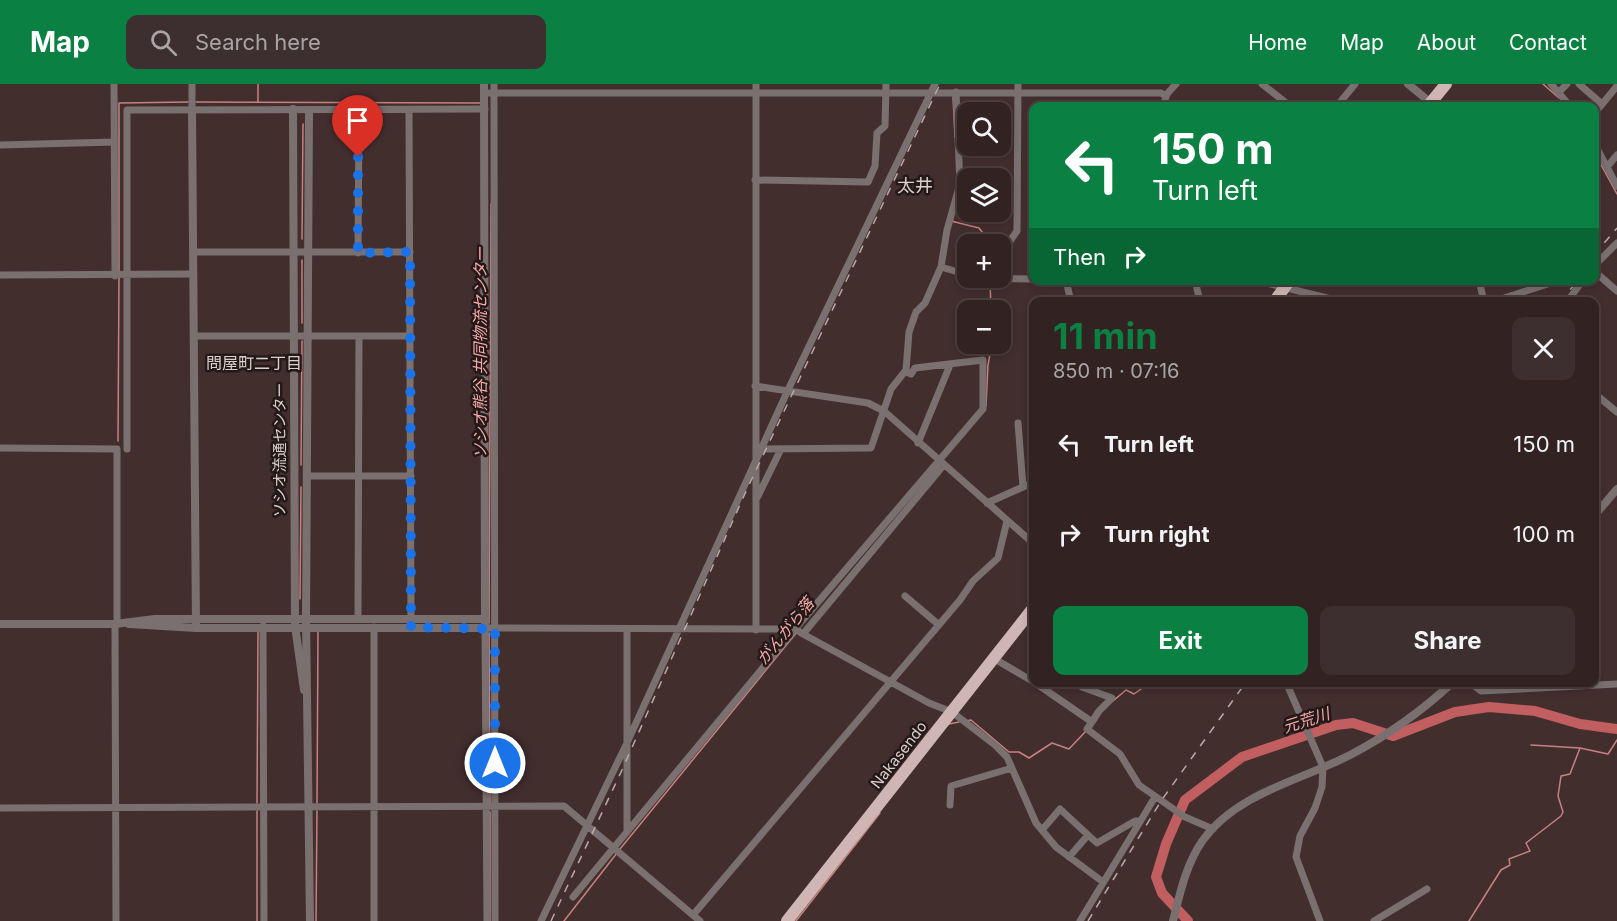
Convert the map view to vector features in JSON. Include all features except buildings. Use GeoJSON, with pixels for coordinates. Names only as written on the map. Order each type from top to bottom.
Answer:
{"type":"FeatureCollection","features":[{"type":"Feature","properties":{"kind":"highway"},"geometry":{"type":"LineString","coordinates":[[1434,102],[1446,84]]}},
{"type":"Feature","properties":{"kind":"highway"},"geometry":{"type":"LineString","coordinates":[[1278,297],[1287,285]]}},
{"type":"Feature","properties":{"kind":"highway","name":"Nakasendo"},"geometry":{"type":"LineString","coordinates":[[787,921],[1029,613]]}},
{"type":"Feature","properties":{"kind":"street"},"geometry":{"type":"LineString","coordinates":[[114,84],[115,276]]}},
{"type":"Feature","properties":{"kind":"street"},"geometry":{"type":"LineString","coordinates":[[192,84],[196,624]]}},
{"type":"Feature","properties":{"kind":"street"},"geometry":{"type":"LineString","coordinates":[[487,921],[485,109],[489,91],[494,84]]}},
{"type":"Feature","properties":{"kind":"street"},"geometry":{"type":"LineString","coordinates":[[756,84],[755,386],[758,449],[756,462],[756,630]]}},
{"type":"Feature","properties":{"kind":"street"},"geometry":{"type":"LineString","coordinates":[[755,180],[868,182],[875,166],[877,133],[885,126],[886,84]]}},
{"type":"Feature","properties":{"kind":"street"},"geometry":{"type":"LineString","coordinates":[[758,449],[935,84]]}},
{"type":"Feature","properties":{"kind":"street"},"geometry":{"type":"LineString","coordinates":[[1131,84],[1131,93]]}},
{"type":"Feature","properties":{"kind":"street"},"geometry":{"type":"LineString","coordinates":[[1164,102],[1176,84]]}},
{"type":"Feature","properties":{"kind":"street"},"geometry":{"type":"LineString","coordinates":[[1262,84],[1285,102]]}},
{"type":"Feature","properties":{"kind":"street"},"geometry":{"type":"LineString","coordinates":[[1408,84],[1429,102]]}},
{"type":"Feature","properties":{"kind":"street"},"geometry":{"type":"LineString","coordinates":[[1551,84],[1567,102]]}},
{"type":"Feature","properties":{"kind":"street"},"geometry":{"type":"LineString","coordinates":[[1559,92],[1567,84]]}},
{"type":"Feature","properties":{"kind":"street"},"geometry":{"type":"LineString","coordinates":[[1579,84],[1602,104]]}},
{"type":"Feature","properties":{"kind":"street"},"geometry":{"type":"LineString","coordinates":[[1340,102],[1350,86]]}},
{"type":"Feature","properties":{"kind":"street"},"geometry":{"type":"LineString","coordinates":[[1599,108],[1617,86]]}},
{"type":"Feature","properties":{"kind":"street"},"geometry":{"type":"LineString","coordinates":[[489,91],[931,93],[1018,88],[1161,93],[1166,96]]}},
{"type":"Feature","properties":{"kind":"street"},"geometry":{"type":"LineString","coordinates":[[1011,240],[1017,231],[1018,88]]}},
{"type":"Feature","properties":{"kind":"street"},"geometry":{"type":"LineString","coordinates":[[489,91],[495,629],[495,921]]}},
{"type":"Feature","properties":{"kind":"street"},"geometry":{"type":"LineString","coordinates":[[758,449],[871,448],[891,389],[905,371],[909,332],[916,312],[925,303],[941,267],[947,230],[960,184],[956,140],[956,92]]}},
{"type":"Feature","properties":{"kind":"street","name":"ソシオ流通センター"},"geometry":{"type":"LineString","coordinates":[[293,109],[295,622],[308,717]]}},
{"type":"Feature","properties":{"kind":"street"},"geometry":{"type":"LineString","coordinates":[[127,449],[127,110],[485,109]]}},
{"type":"Feature","properties":{"kind":"street"},"geometry":{"type":"LineString","coordinates":[[309,110],[307,623],[308,717],[314,808],[310,921]]}},
{"type":"Feature","properties":{"kind":"street"},"geometry":{"type":"LineString","coordinates":[[358,253],[359,110]]}},
{"type":"Feature","properties":{"kind":"street"},"geometry":{"type":"LineString","coordinates":[[409,110],[411,623]]}},
{"type":"Feature","properties":{"kind":"street"},"geometry":{"type":"LineString","coordinates":[[0,145],[114,142]]}},
{"type":"Feature","properties":{"kind":"street"},"geometry":{"type":"LineString","coordinates":[[1599,152],[1617,186]]}},
{"type":"Feature","properties":{"kind":"street"},"geometry":{"type":"LineString","coordinates":[[1607,167],[1617,155]]}},
{"type":"Feature","properties":{"kind":"street"},"geometry":{"type":"LineString","coordinates":[[1599,261],[1617,243]]}},
{"type":"Feature","properties":{"kind":"street"},"geometry":{"type":"LineString","coordinates":[[193,252],[294,254],[410,252]]}},
{"type":"Feature","properties":{"kind":"street"},"geometry":{"type":"LineString","coordinates":[[941,267],[957,272]]}},
{"type":"Feature","properties":{"kind":"street"},"geometry":{"type":"LineString","coordinates":[[0,275],[193,274]]}},
{"type":"Feature","properties":{"kind":"street"},"geometry":{"type":"LineString","coordinates":[[1599,275],[1617,291]]}},
{"type":"Feature","properties":{"kind":"street"},"geometry":{"type":"LineString","coordinates":[[1011,280],[1029,279]]}},
{"type":"Feature","properties":{"kind":"street"},"geometry":{"type":"LineString","coordinates":[[1291,285],[1328,297]]}},
{"type":"Feature","properties":{"kind":"street"},"geometry":{"type":"LineString","coordinates":[[1507,297],[1545,285]]}},
{"type":"Feature","properties":{"kind":"street"},"geometry":{"type":"LineString","coordinates":[[194,336],[410,336]]}},
{"type":"Feature","properties":{"kind":"street"},"geometry":{"type":"LineString","coordinates":[[358,619],[359,336]]}},
{"type":"Feature","properties":{"kind":"street"},"geometry":{"type":"LineString","coordinates":[[803,634],[941,464],[984,404],[983,360],[915,368],[911,374],[905,371]]}},
{"type":"Feature","properties":{"kind":"street"},"geometry":{"type":"LineString","coordinates":[[918,443],[950,365]]}},
{"type":"Feature","properties":{"kind":"street"},"geometry":{"type":"LineString","coordinates":[[755,386],[868,403],[884,411],[1029,540]]}},
{"type":"Feature","properties":{"kind":"street"},"geometry":{"type":"LineString","coordinates":[[1599,397],[1617,411]]}},
{"type":"Feature","properties":{"kind":"street"},"geometry":{"type":"LineString","coordinates":[[1018,423],[1023,487]]}},
{"type":"Feature","properties":{"kind":"street"},"geometry":{"type":"LineString","coordinates":[[0,448],[117,449],[116,921]]}},
{"type":"Feature","properties":{"kind":"street"},"geometry":{"type":"LineString","coordinates":[[756,500],[781,449]]}},
{"type":"Feature","properties":{"kind":"street"},"geometry":{"type":"LineString","coordinates":[[542,921],[756,462]]}},
{"type":"Feature","properties":{"kind":"street"},"geometry":{"type":"LineString","coordinates":[[573,897],[795,629],[941,464]]}},
{"type":"Feature","properties":{"kind":"street"},"geometry":{"type":"LineString","coordinates":[[307,476],[411,476]]}},
{"type":"Feature","properties":{"kind":"street"},"geometry":{"type":"LineString","coordinates":[[987,503],[1029,484]]}},
{"type":"Feature","properties":{"kind":"street"},"geometry":{"type":"LineString","coordinates":[[1599,510],[1617,489]]}},
{"type":"Feature","properties":{"kind":"street"},"geometry":{"type":"LineString","coordinates":[[693,915],[939,625],[973,581],[998,558],[1007,521]]}},
{"type":"Feature","properties":{"kind":"street"},"geometry":{"type":"LineString","coordinates":[[905,596],[939,625]]}},
{"type":"Feature","properties":{"kind":"street"},"geometry":{"type":"LineString","coordinates":[[0,624],[129,624],[155,619],[196,624],[263,626],[295,622]]}},
{"type":"Feature","properties":{"kind":"street"},"geometry":{"type":"LineString","coordinates":[[307,623],[358,619],[411,623],[485,623],[495,629],[795,629],[929,703],[952,712],[995,745],[1007,757],[1036,823],[1056,847],[1103,882]]}},
{"type":"Feature","properties":{"kind":"street"},"geometry":{"type":"LineString","coordinates":[[196,624],[295,622],[374,627],[411,623]]}},
{"type":"Feature","properties":{"kind":"street"},"geometry":{"type":"LineString","coordinates":[[263,626],[259,808],[264,921]]}},
{"type":"Feature","properties":{"kind":"street"},"geometry":{"type":"LineString","coordinates":[[374,627],[374,921]]}},
{"type":"Feature","properties":{"kind":"street"},"geometry":{"type":"LineString","coordinates":[[627,629],[627,832]]}},
{"type":"Feature","properties":{"kind":"street"},"geometry":{"type":"LineString","coordinates":[[993,658],[1029,679]]}},
{"type":"Feature","properties":{"kind":"street"},"geometry":{"type":"LineString","coordinates":[[1599,685],[1617,684]]}},
{"type":"Feature","properties":{"kind":"street"},"geometry":{"type":"LineString","coordinates":[[1041,687],[1092,722]]}},
{"type":"Feature","properties":{"kind":"street"},"geometry":{"type":"LineString","coordinates":[[1082,687],[1112,698],[1099,711],[1087,729],[1120,754],[1139,785],[1185,817],[1213,829]]}},
{"type":"Feature","properties":{"kind":"street"},"geometry":{"type":"LineString","coordinates":[[1288,687],[1323,767],[1322,787],[1315,808],[1300,836],[1296,857],[1320,921]]}},
{"type":"Feature","properties":{"kind":"street"},"geometry":{"type":"LineString","coordinates":[[1174,919],[1194,854],[1213,829],[1250,801],[1376,741],[1447,687]]}},
{"type":"Feature","properties":{"kind":"street"},"geometry":{"type":"LineString","coordinates":[[1475,687],[1480,691],[1551,687]]}},
{"type":"Feature","properties":{"kind":"street"},"geometry":{"type":"LineString","coordinates":[[950,805],[951,786],[1012,768]]}},
{"type":"Feature","properties":{"kind":"street"},"geometry":{"type":"LineString","coordinates":[[1080,921],[1155,797]]}},
{"type":"Feature","properties":{"kind":"street"},"geometry":{"type":"LineString","coordinates":[[0,808],[564,806],[700,921]]}},
{"type":"Feature","properties":{"kind":"street"},"geometry":{"type":"LineString","coordinates":[[1042,830],[1060,809],[1097,843],[1135,821],[1140,821]]}},
{"type":"Feature","properties":{"kind":"street"},"geometry":{"type":"LineString","coordinates":[[1069,857],[1088,835]]}},
{"type":"Feature","properties":{"kind":"street"},"geometry":{"type":"LineString","coordinates":[[1374,921],[1427,889]]}},
{"type":"Feature","properties":{"kind":"waterway"},"geometry":{"type":"LineString","coordinates":[[258,84],[258,101]]}},
{"type":"Feature","properties":{"kind":"waterway","name":"元荒川"},"geometry":{"type":"LineString","coordinates":[[1543,84],[1559,98]]}},
{"type":"Feature","properties":{"kind":"waterway","name":"がんがら落"},"geometry":{"type":"LineString","coordinates":[[953,97],[955,137]]}},
{"type":"Feature","properties":{"kind":"waterway"},"geometry":{"type":"LineString","coordinates":[[119,272],[119,103],[188,102]]}},
{"type":"Feature","properties":{"kind":"waterway"},"geometry":{"type":"LineString","coordinates":[[196,102],[482,103]]}},
{"type":"Feature","properties":{"kind":"waterway"},"geometry":{"type":"LineString","coordinates":[[302,239],[303,124]]}},
{"type":"Feature","properties":{"kind":"waterway","name":"元荒川"},"geometry":{"type":"LineString","coordinates":[[1599,161],[1617,194]]}},
{"type":"Feature","properties":{"kind":"waterway","name":"ソシオ熊谷 共同物流センター"},"geometry":{"type":"LineString","coordinates":[[489,623],[491,204]]}},
{"type":"Feature","properties":{"kind":"waterway","name":"がんがら落"},"geometry":{"type":"LineString","coordinates":[[951,221],[979,228],[984,234]]}},
{"type":"Feature","properties":{"kind":"waterway"},"geometry":{"type":"LineString","coordinates":[[302,260],[302,323]]}},
{"type":"Feature","properties":{"kind":"waterway"},"geometry":{"type":"LineString","coordinates":[[118,441],[119,276]]}},
{"type":"Feature","properties":{"kind":"waterway","name":"がんがら落"},"geometry":{"type":"LineString","coordinates":[[990,288],[991,300]]}},
{"type":"Feature","properties":{"kind":"waterway"},"geometry":{"type":"LineString","coordinates":[[301,465],[302,341]]}},
{"type":"Feature","properties":{"kind":"waterway","name":"がんがら落"},"geometry":{"type":"LineString","coordinates":[[986,406],[990,354]]}},
{"type":"Feature","properties":{"kind":"waterway"},"geometry":{"type":"LineString","coordinates":[[300,599],[301,487]]}},
{"type":"Feature","properties":{"kind":"waterway"},"geometry":{"type":"LineString","coordinates":[[257,803],[258,631]]}},
{"type":"Feature","properties":{"kind":"waterway"},"geometry":{"type":"LineString","coordinates":[[317,803],[318,631]]}},
{"type":"Feature","properties":{"kind":"waterway","name":"がんがら落"},"geometry":{"type":"LineString","coordinates":[[620,849],[797,632]]}},
{"type":"Feature","properties":{"kind":"waterway"},"geometry":{"type":"LineString","coordinates":[[489,633],[490,803]]}},
{"type":"Feature","properties":{"kind":"waterway"},"geometry":{"type":"LineString","coordinates":[[1113,701],[1126,690],[1134,694],[1144,687]]}},
{"type":"Feature","properties":{"kind":"waterway","name":"元荒川"},"geometry":{"type":"LineString","coordinates":[[1188,921],[1162,893],[1156,877],[1166,844],[1185,800],[1242,757],[1336,725],[1353,723],[1393,736],[1455,712],[1489,707],[1535,711],[1580,724],[1617,729]]}},
{"type":"Feature","properties":{"kind":"waterway"},"geometry":{"type":"LineString","coordinates":[[966,721],[971,720],[1009,752],[1019,752],[1029,758],[1052,743],[1069,749],[1086,731]]}},
{"type":"Feature","properties":{"kind":"waterway"},"geometry":{"type":"LineString","coordinates":[[949,724],[959,722]]}},
{"type":"Feature","properties":{"kind":"waterway"},"geometry":{"type":"LineString","coordinates":[[1469,921],[1501,870],[1510,865],[1509,859],[1530,851],[1526,843],[1561,816],[1563,812],[1558,796],[1561,776],[1570,774],[1580,748],[1608,754],[1617,740]]}},
{"type":"Feature","properties":{"kind":"waterway"},"geometry":{"type":"LineString","coordinates":[[1531,745],[1580,748]]}},
{"type":"Feature","properties":{"kind":"waterway"},"geometry":{"type":"LineString","coordinates":[[257,811],[257,921]]}},
{"type":"Feature","properties":{"kind":"waterway"},"geometry":{"type":"LineString","coordinates":[[316,921],[317,811]]}},
{"type":"Feature","properties":{"kind":"waterway"},"geometry":{"type":"LineString","coordinates":[[490,812],[490,921]]}},
{"type":"Feature","properties":{"kind":"waterway"},"geometry":{"type":"LineString","coordinates":[[796,921],[880,813]]}},
{"type":"Feature","properties":{"kind":"waterway","name":"がんがら落"},"geometry":{"type":"LineString","coordinates":[[564,921],[617,853]]}},
{"type":"Feature","properties":{"kind":"railway"},"geometry":{"type":"LineString","coordinates":[[551,921],[622,770],[747,489],[940,84]]}},
{"type":"Feature","properties":{"kind":"railway"},"geometry":{"type":"LineString","coordinates":[[1599,249],[1617,228]]}},
{"type":"Feature","properties":{"kind":"railway"},"geometry":{"type":"LineString","coordinates":[[1564,297],[1574,285]]}},
{"type":"Feature","properties":{"kind":"railway"},"geometry":{"type":"LineString","coordinates":[[1088,921],[1161,801],[1242,687]]}},
{"type":"Feature","properties":{"kind":"district","name":"太井"},"geometry":{"type":"Point","coordinates":[915,186]}},
{"type":"Feature","properties":{"kind":"district","name":"問屋町二丁目"},"geometry":{"type":"Point","coordinates":[254,363]}},
{"type":"Feature","properties":{"kind":"route"},"geometry":{"type":"LineString","coordinates":[[358,157],[358,253],[410,252],[411,627],[495,629],[495,763]]}}]}
